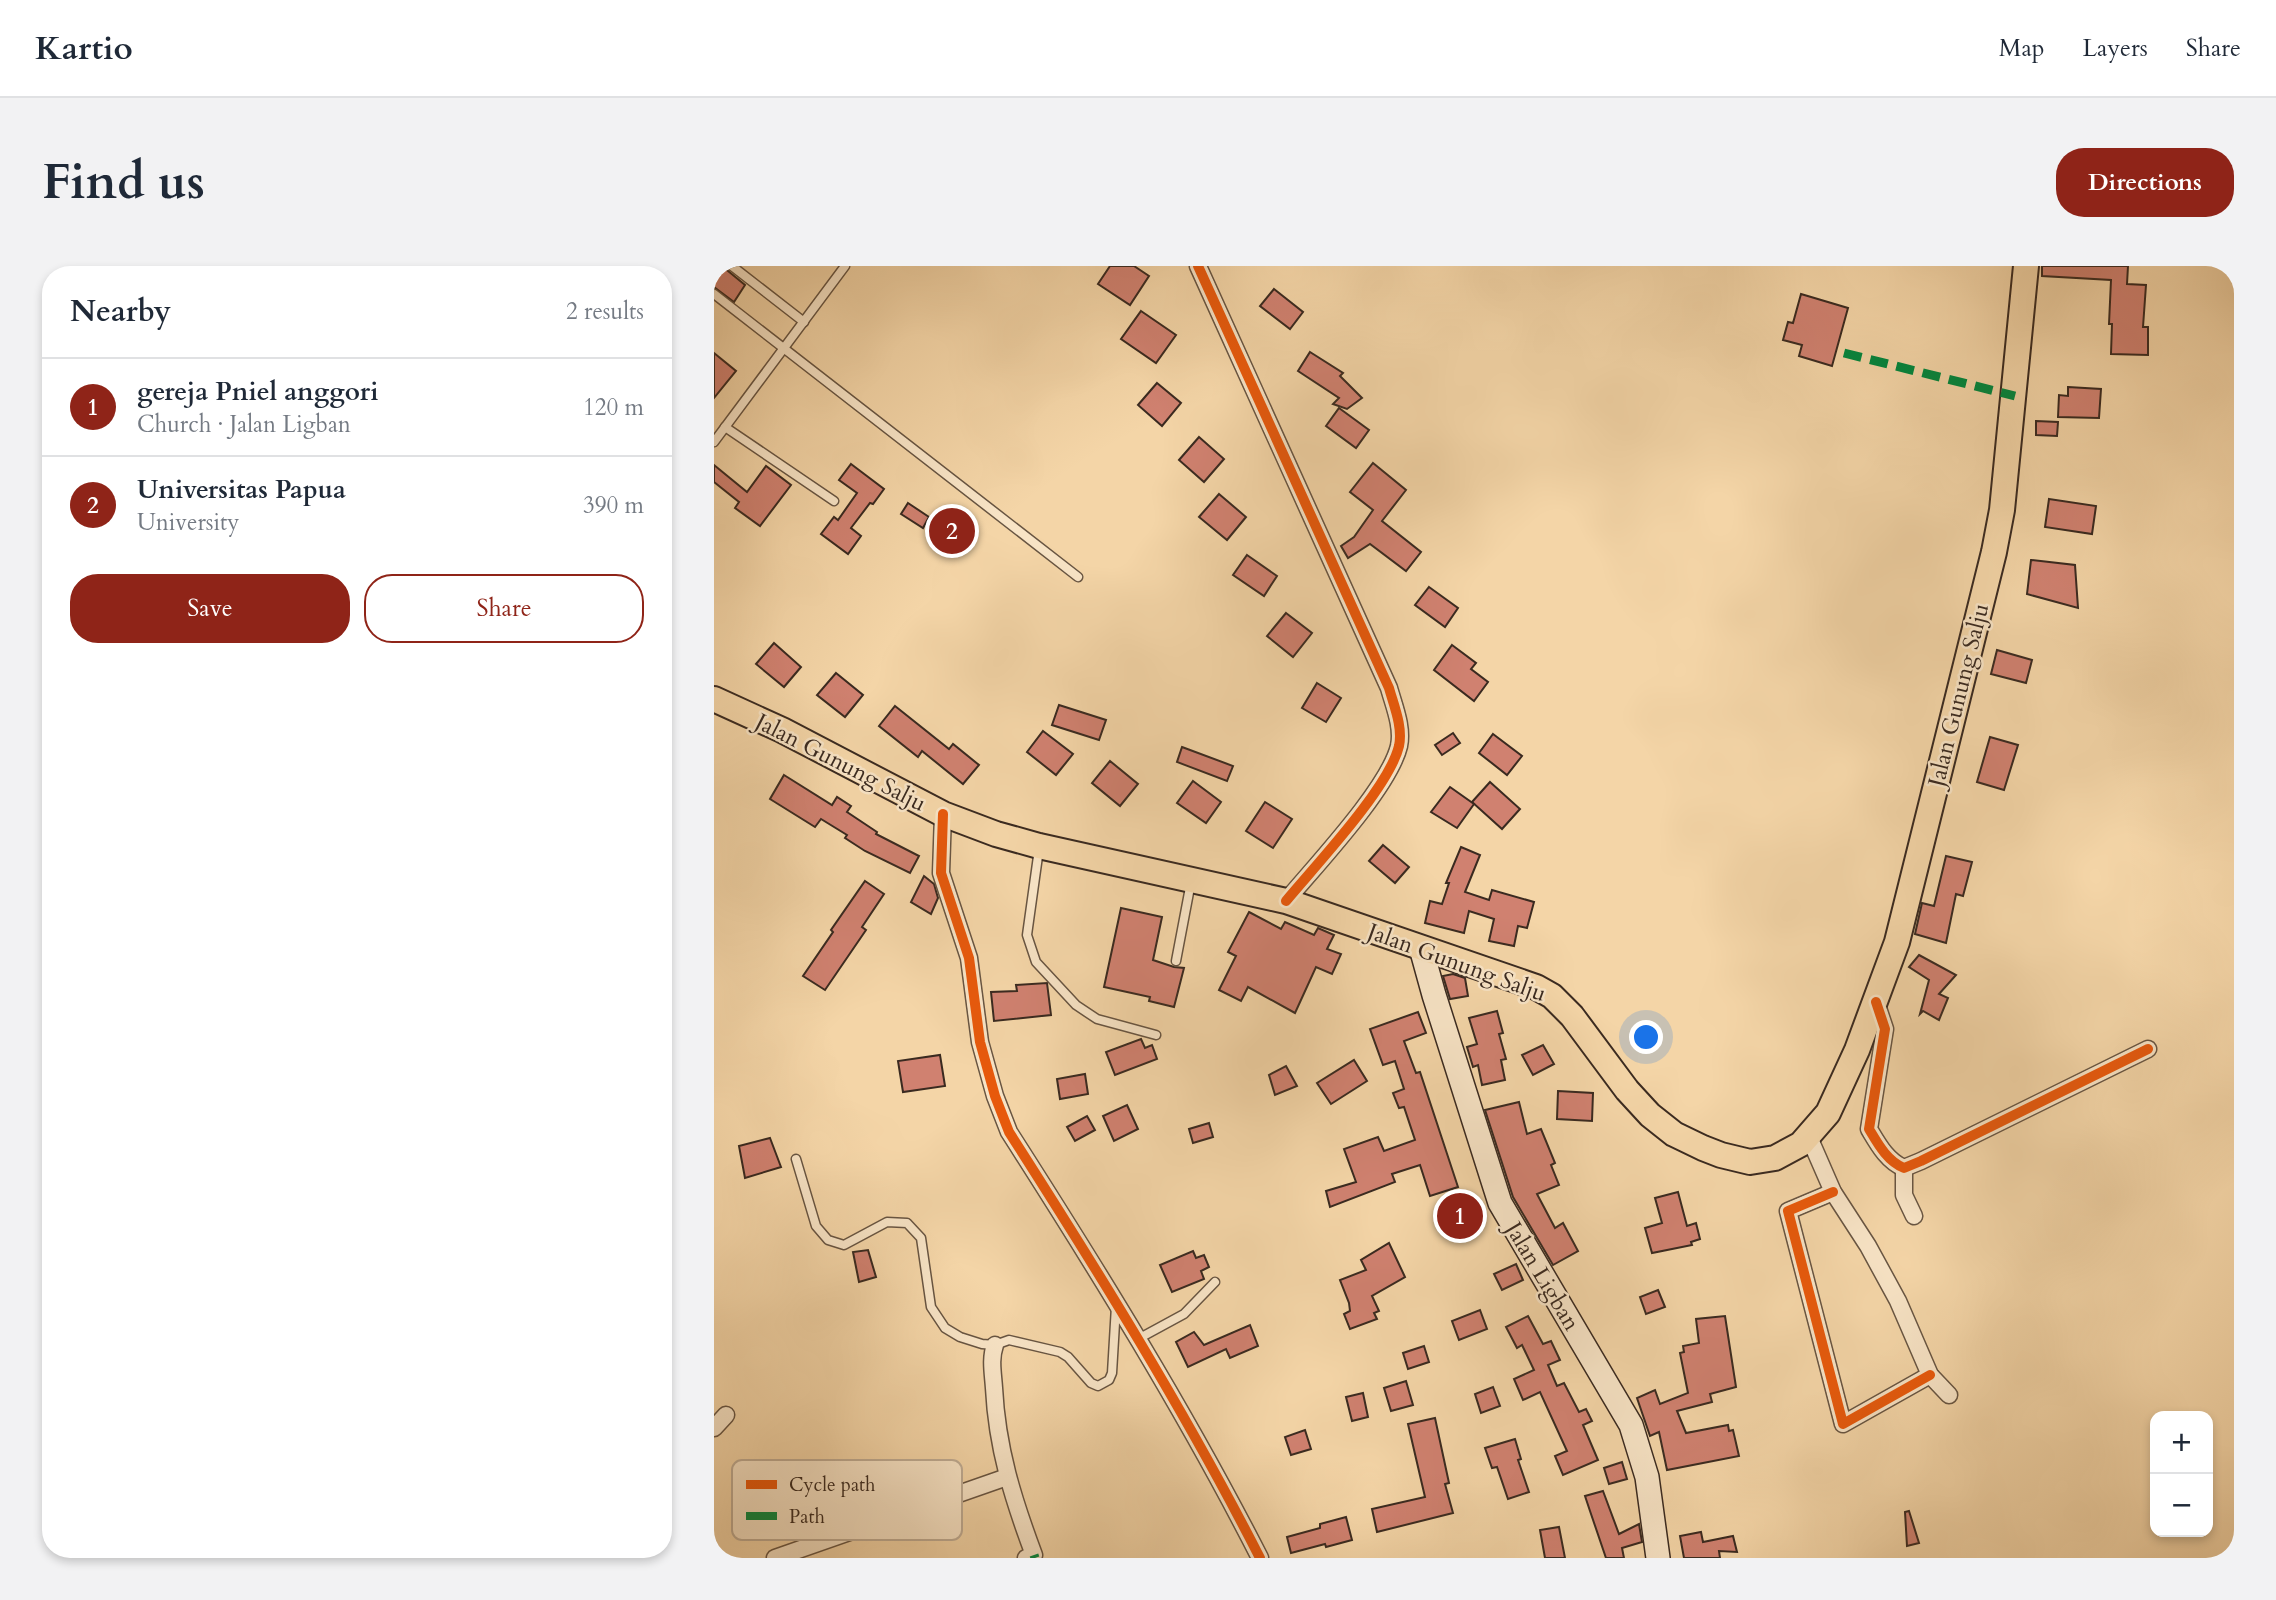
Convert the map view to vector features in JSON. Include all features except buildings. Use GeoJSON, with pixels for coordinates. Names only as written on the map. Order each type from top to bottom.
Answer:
{"type":"FeatureCollection","features":[{"type":"Feature","properties":{"kind":"main road","name":"Jalan Gunung Salju"},"geometry":{"type":"LineString","coordinates":[[714,699],[782,730],[943,814],[996,834],[1286,901],[1525,983],[1552,996],[1572,1016],[1640,1105],[1660,1124],[1721,1155],[1758,1162],[1783,1155],[1797,1148],[1809,1137],[1828,1112],[1843,1083],[1876,1002],[1904,916],[1997,535],[2015,396],[2026,266]]}},
{"type":"Feature","properties":{"kind":"main road","name":"Jalan Ligban"},"geometry":{"type":"LineString","coordinates":[[1421,948],[1500,1203],[1631,1425],[1647,1478],[1658,1558]]}},
{"type":"Feature","properties":{"kind":"street"},"geometry":{"type":"LineString","coordinates":[[1198,266],[1389,688],[1399,724],[1399,745],[1389,770],[1286,901]]}},
{"type":"Feature","properties":{"kind":"street"},"geometry":{"type":"LineString","coordinates":[[943,814],[941,873],[969,958],[980,1042],[1002,1116],[1009,1132],[1116,1300],[1232,1504],[1259,1558]]}},
{"type":"Feature","properties":{"kind":"street"},"geometry":{"type":"LineString","coordinates":[[1876,1002],[1885,1029],[1869,1129],[1887,1156],[1903,1168],[2148,1049]]}},
{"type":"Feature","properties":{"kind":"street"},"geometry":{"type":"LineString","coordinates":[[1809,1137],[1833,1192],[1868,1246],[1898,1301],[1930,1375],[1949,1395]]}},
{"type":"Feature","properties":{"kind":"street"},"geometry":{"type":"LineString","coordinates":[[1903,1168],[1904,1195],[1914,1216]]}},
{"type":"Feature","properties":{"kind":"street"},"geometry":{"type":"LineString","coordinates":[[1833,1192],[1788,1211],[1843,1424],[1930,1375]]}},
{"type":"Feature","properties":{"kind":"street"},"geometry":{"type":"LineString","coordinates":[[995,1345],[992,1357],[996,1426],[1007,1477],[1034,1555],[1026,1558]]}},
{"type":"Feature","properties":{"kind":"street"},"geometry":{"type":"LineString","coordinates":[[714,1428],[726,1415]]}},
{"type":"Feature","properties":{"kind":"street"},"geometry":{"type":"LineString","coordinates":[[962,1493],[1007,1477]]}},
{"type":"Feature","properties":{"kind":"street"},"geometry":{"type":"LineString","coordinates":[[775,1558],[827,1540]]}},
{"type":"Feature","properties":{"kind":"lane"},"geometry":{"type":"LineString","coordinates":[[733,266],[804,322]]}},
{"type":"Feature","properties":{"kind":"lane"},"geometry":{"type":"LineString","coordinates":[[714,442],[845,266]]}},
{"type":"Feature","properties":{"kind":"lane"},"geometry":{"type":"LineString","coordinates":[[714,294],[1078,578]]}},
{"type":"Feature","properties":{"kind":"lane"},"geometry":{"type":"LineString","coordinates":[[725,427],[834,501]]}},
{"type":"Feature","properties":{"kind":"lane"},"geometry":{"type":"LineString","coordinates":[[1039,846],[1027,935],[1036,962],[1076,1006],[1097,1019],[1156,1035]]}},
{"type":"Feature","properties":{"kind":"lane"},"geometry":{"type":"LineString","coordinates":[[1176,961],[1191,880]]}},
{"type":"Feature","properties":{"kind":"lane"},"geometry":{"type":"LineString","coordinates":[[796,1158],[816,1226],[828,1240],[844,1245],[887,1222],[907,1223],[921,1238],[928,1297],[939,1321],[960,1337],[995,1345],[1009,1340],[1060,1352],[1068,1357],[1091,1383],[1104,1385],[1109,1380],[1113,1365],[1116,1300]]}},
{"type":"Feature","properties":{"kind":"lane"},"geometry":{"type":"LineString","coordinates":[[1138,1339],[1184,1314],[1215,1282]]}},
{"type":"Feature","properties":{"kind":"marked path"},"geometry":{"type":"LineString","coordinates":[[1844,353],[2015,396]]}},
{"type":"Feature","properties":{"kind":"cycle path"},"geometry":{"type":"LineString","coordinates":[[1198,266],[1389,688],[1399,724],[1399,746],[1381,783],[1350,826],[1286,901]]}},
{"type":"Feature","properties":{"kind":"cycle path"},"geometry":{"type":"LineString","coordinates":[[943,814],[941,873],[969,958],[980,1042],[995,1096],[1009,1132],[1140,1342],[1202,1449],[1260,1558]]}},
{"type":"Feature","properties":{"kind":"cycle path"},"geometry":{"type":"LineString","coordinates":[[1876,1002],[1885,1029],[1869,1129],[1888,1157],[1904,1168],[2148,1049]]}},
{"type":"Feature","properties":{"kind":"cycle path"},"geometry":{"type":"LineString","coordinates":[[1833,1192],[1788,1211],[1843,1424],[1930,1375]]}},
{"type":"Feature","properties":{"kind":"place","name":"Universitas Papua"},"geometry":{"type":"Point","coordinates":[952,531]}},
{"type":"Feature","properties":{"kind":"place","name":"gereja Pniel anggori"},"geometry":{"type":"Point","coordinates":[1460,1216]}}]}
